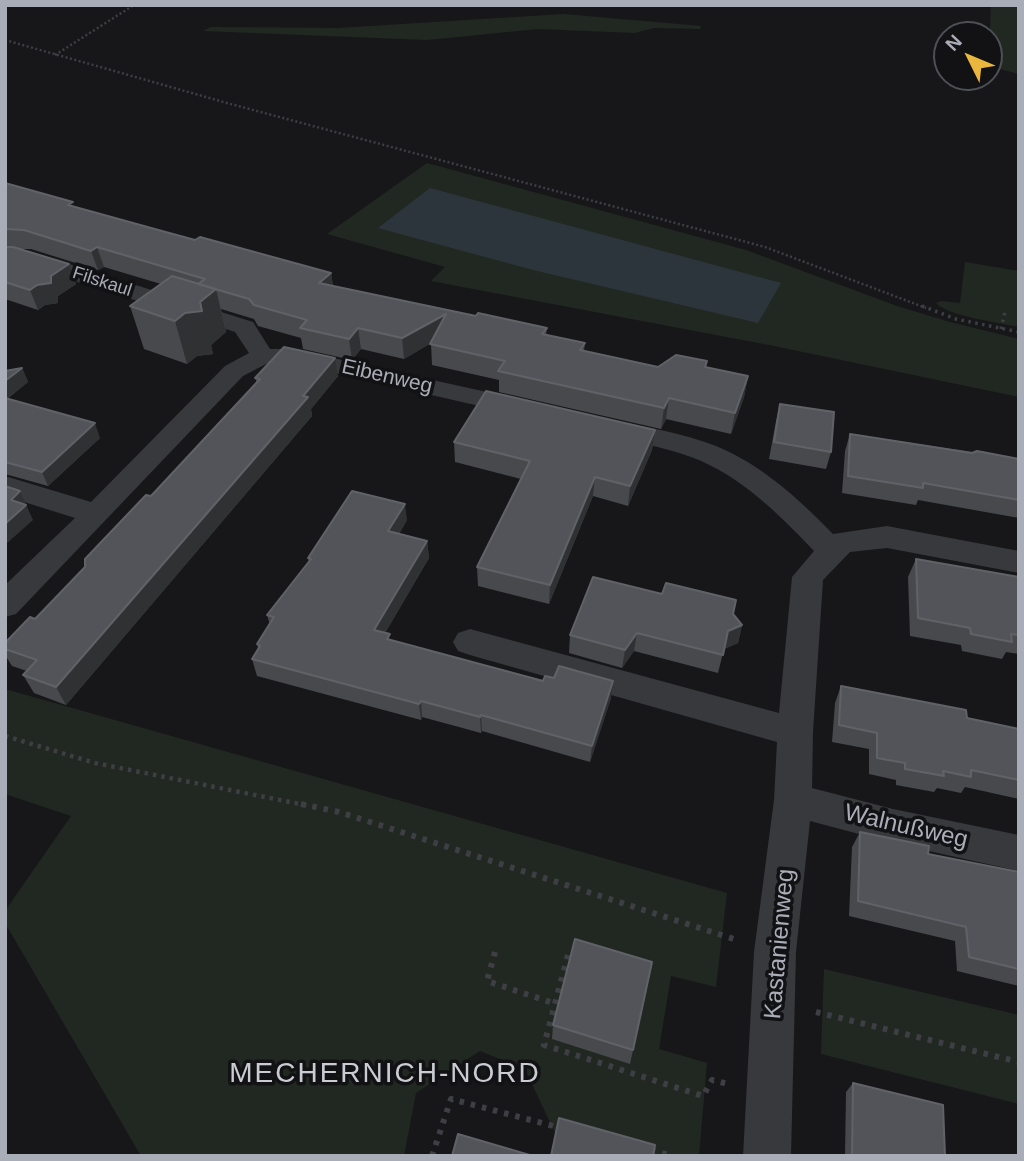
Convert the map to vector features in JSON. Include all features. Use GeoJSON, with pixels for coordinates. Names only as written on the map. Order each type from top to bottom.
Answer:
{"type":"FeatureCollection","features":[{"type":"Feature","properties":{"kind":"street","name":"Filskaul"},"geometry":{"type":"LineString","coordinates":[[5,257],[23,257],[244,327],[263,356]]}},
{"type":"Feature","properties":{"kind":"street","name":"Eibenweg"},"geometry":{"type":"LineString","coordinates":[[263,356],[292,356],[545,413]]}},
{"type":"Feature","properties":{"kind":"street"},"geometry":{"type":"LineString","coordinates":[[5,605],[97,514],[234,371],[263,356]]}},
{"type":"Feature","properties":{"kind":"street"},"geometry":{"type":"LineString","coordinates":[[585,422],[713,455],[746,475],[812,530],[831,550],[841,542],[887,537],[1019,562]]}},
{"type":"Feature","properties":{"kind":"street"},"geometry":{"type":"LineString","coordinates":[[5,486],[97,514]]}},
{"type":"Feature","properties":{"kind":"street","name":"Kastanienweg"},"geometry":{"type":"LineString","coordinates":[[767,1156],[775,952],[793,800],[795,732],[808,577],[831,550]]}},
{"type":"Feature","properties":{"kind":"street"},"geometry":{"type":"LineString","coordinates":[[470,642],[795,732]]}},
{"type":"Feature","properties":{"kind":"street","name":"Walnußweg"},"geometry":{"type":"LineString","coordinates":[[793,800],[1019,853]]}},
{"type":"Feature","properties":{"kind":"path"},"geometry":{"type":"LineString","coordinates":[[55,56],[74,44],[90,29],[134,5]]}},
{"type":"Feature","properties":{"kind":"path"},"geometry":{"type":"LineString","coordinates":[[5,40],[55,56],[703,229],[765,247],[956,319],[1019,332]]}},
{"type":"Feature","properties":{"kind":"path"},"geometry":{"type":"LineString","coordinates":[[1001,328],[1005,312]]}},
{"type":"Feature","properties":{"kind":"path"},"geometry":{"type":"LineString","coordinates":[[5,736],[95,763],[339,813],[775,952]]}},
{"type":"Feature","properties":{"kind":"path"},"geometry":{"type":"LineString","coordinates":[[495,952],[487,981],[553,1003]]}},
{"type":"Feature","properties":{"kind":"path"},"geometry":{"type":"LineString","coordinates":[[568,955],[553,1003],[544,1045],[703,1096],[712,1080],[770,1094]]}},
{"type":"Feature","properties":{"kind":"path"},"geometry":{"type":"LineString","coordinates":[[774,997],[824,1015],[1019,1062]]}},
{"type":"Feature","properties":{"kind":"path"},"geometry":{"type":"LineString","coordinates":[[432,1156],[451,1099],[572,1130]]}},
{"type":"Feature","properties":{"kind":"path"},"geometry":{"type":"LineString","coordinates":[[648,1149],[673,1156]]}},
{"type":"Feature","properties":{"kind":"shaded area"},"geometry":{"type":"Polygon","coordinates":[[[991,5],[1019,5],[1019,74],[1003,70],[1003,21],[990,21],[991,5]]]}},
{"type":"Feature","properties":{"kind":"shaded area"},"geometry":{"type":"Polygon","coordinates":[[[564,14],[701,26],[700,29],[654,28],[635,33],[538,29],[427,40],[203,31],[211,27],[338,28],[564,14]]]}},
{"type":"Feature","properties":{"kind":"shaded area"},"geometry":{"type":"Polygon","coordinates":[[[427,163],[746,250],[897,306],[1019,339],[1019,397],[774,346],[431,281],[445,267],[327,234],[427,163]]]}},
{"type":"Feature","properties":{"kind":"shaded area"},"geometry":{"type":"Polygon","coordinates":[[[430,188],[781,283],[758,323],[533,270],[378,228],[430,188]]]}},
{"type":"Feature","properties":{"kind":"shaded area"},"geometry":{"type":"Polygon","coordinates":[[[965,262],[1019,271],[1019,327],[951,312],[936,303],[960,303],[965,262]]]}},
{"type":"Feature","properties":{"kind":"shaded area"},"geometry":{"type":"Polygon","coordinates":[[[5,689],[727,893],[716,987],[671,976],[659,1049],[707,1063],[699,1156],[629,1156],[556,1135],[525,1069],[480,1051],[416,1093],[404,1156],[141,1156],[5,923],[5,911],[71,816],[5,794],[5,689]]]}},
{"type":"Feature","properties":{"kind":"shaded area"},"geometry":{"type":"Polygon","coordinates":[[[824,969],[1019,1015],[1019,1104],[821,1054],[824,969]]]}},
{"type":"Feature","properties":{"kind":"building"},"geometry":{"type":"Polygon","coordinates":[[[5,183],[73,202],[68,205],[162,231],[195,240],[200,237],[331,273],[319,283],[547,328],[542,334],[585,343],[580,350],[658,367],[676,355],[707,361],[705,367],[748,376],[735,413],[669,398],[664,408],[498,371],[505,361],[430,344],[446,314],[402,338],[358,328],[349,339],[300,328],[307,320],[254,305],[249,299],[198,284],[205,279],[97,247],[91,251],[24,230],[5,229],[5,183]]]}},
{"type":"Feature","properties":{"kind":"building"},"geometry":{"type":"Polygon","coordinates":[[[5,247],[69,264],[51,276],[51,283],[37,285],[30,290],[5,282],[5,247]]]}},
{"type":"Feature","properties":{"kind":"building"},"geometry":{"type":"Polygon","coordinates":[[[172,276],[216,289],[200,302],[202,311],[185,313],[175,321],[130,306],[172,276]]]}},
{"type":"Feature","properties":{"kind":"building"},"geometry":{"type":"Polygon","coordinates":[[[284,347],[335,358],[303,396],[308,397],[56,687],[23,675],[37,660],[5,649],[5,643],[30,617],[35,619],[85,567],[85,559],[146,495],[151,496],[260,379],[255,378],[284,347]]]}},
{"type":"Feature","properties":{"kind":"building"},"geometry":{"type":"Polygon","coordinates":[[[22,368],[5,381],[5,371],[22,368]]]}},
{"type":"Feature","properties":{"kind":"building"},"geometry":{"type":"Polygon","coordinates":[[[486,391],[655,430],[630,486],[595,477],[550,585],[477,567],[530,461],[454,442],[486,391]]]}},
{"type":"Feature","properties":{"kind":"building"},"geometry":{"type":"Polygon","coordinates":[[[5,398],[95,423],[42,472],[5,462],[5,398]]]}},
{"type":"Feature","properties":{"kind":"building"},"geometry":{"type":"Polygon","coordinates":[[[780,404],[834,412],[831,452],[774,442],[780,404]]]}},
{"type":"Feature","properties":{"kind":"building"},"geometry":{"type":"Polygon","coordinates":[[[850,434],[1019,459],[1019,500],[923,483],[923,488],[848,476],[850,434]]]}},
{"type":"Feature","properties":{"kind":"building"},"geometry":{"type":"Polygon","coordinates":[[[5,486],[20,491],[11,500],[26,505],[5,524],[5,486]]]}},
{"type":"Feature","properties":{"kind":"building"},"geometry":{"type":"Polygon","coordinates":[[[352,491],[405,504],[388,531],[427,541],[374,630],[390,634],[387,639],[543,681],[545,676],[554,678],[559,666],[613,681],[592,746],[481,715],[480,717],[421,701],[419,704],[252,659],[260,646],[257,644],[274,617],[267,615],[311,559],[308,558],[352,491]]]}},
{"type":"Feature","properties":{"kind":"building"},"geometry":{"type":"Polygon","coordinates":[[[916,559],[1019,577],[1019,635],[1011,634],[1012,642],[971,634],[970,628],[918,618],[916,559]]]}},
{"type":"Feature","properties":{"kind":"building"},"geometry":{"type":"Polygon","coordinates":[[[593,577],[662,594],[666,583],[736,600],[733,614],[742,625],[728,631],[723,655],[637,633],[625,650],[570,635],[593,577]]]}},
{"type":"Feature","properties":{"kind":"building"},"geometry":{"type":"Polygon","coordinates":[[[841,686],[966,710],[967,718],[1019,729],[1019,780],[971,770],[971,777],[943,771],[944,776],[905,769],[905,763],[877,758],[877,733],[839,725],[841,686]]]}},
{"type":"Feature","properties":{"kind":"building"},"geometry":{"type":"Polygon","coordinates":[[[860,832],[929,846],[928,854],[1019,872],[1019,969],[969,957],[966,927],[858,901],[860,832]]]}},
{"type":"Feature","properties":{"kind":"building"},"geometry":{"type":"Polygon","coordinates":[[[575,939],[652,962],[633,1050],[553,1025],[575,939]]]}},
{"type":"Feature","properties":{"kind":"building"},"geometry":{"type":"Polygon","coordinates":[[[853,1083],[943,1105],[945,1156],[852,1156],[853,1083]]]}},
{"type":"Feature","properties":{"kind":"building"},"geometry":{"type":"Polygon","coordinates":[[[559,1118],[655,1145],[653,1156],[551,1156],[559,1118]]]}},
{"type":"Feature","properties":{"kind":"building"},"geometry":{"type":"Polygon","coordinates":[[[458,1134],[533,1156],[452,1156],[458,1134]]]}},
{"type":"Feature","properties":{"kind":"district","name":"MECHERNICH-NORD"},"geometry":{"type":"Point","coordinates":[385,1074]}}]}
